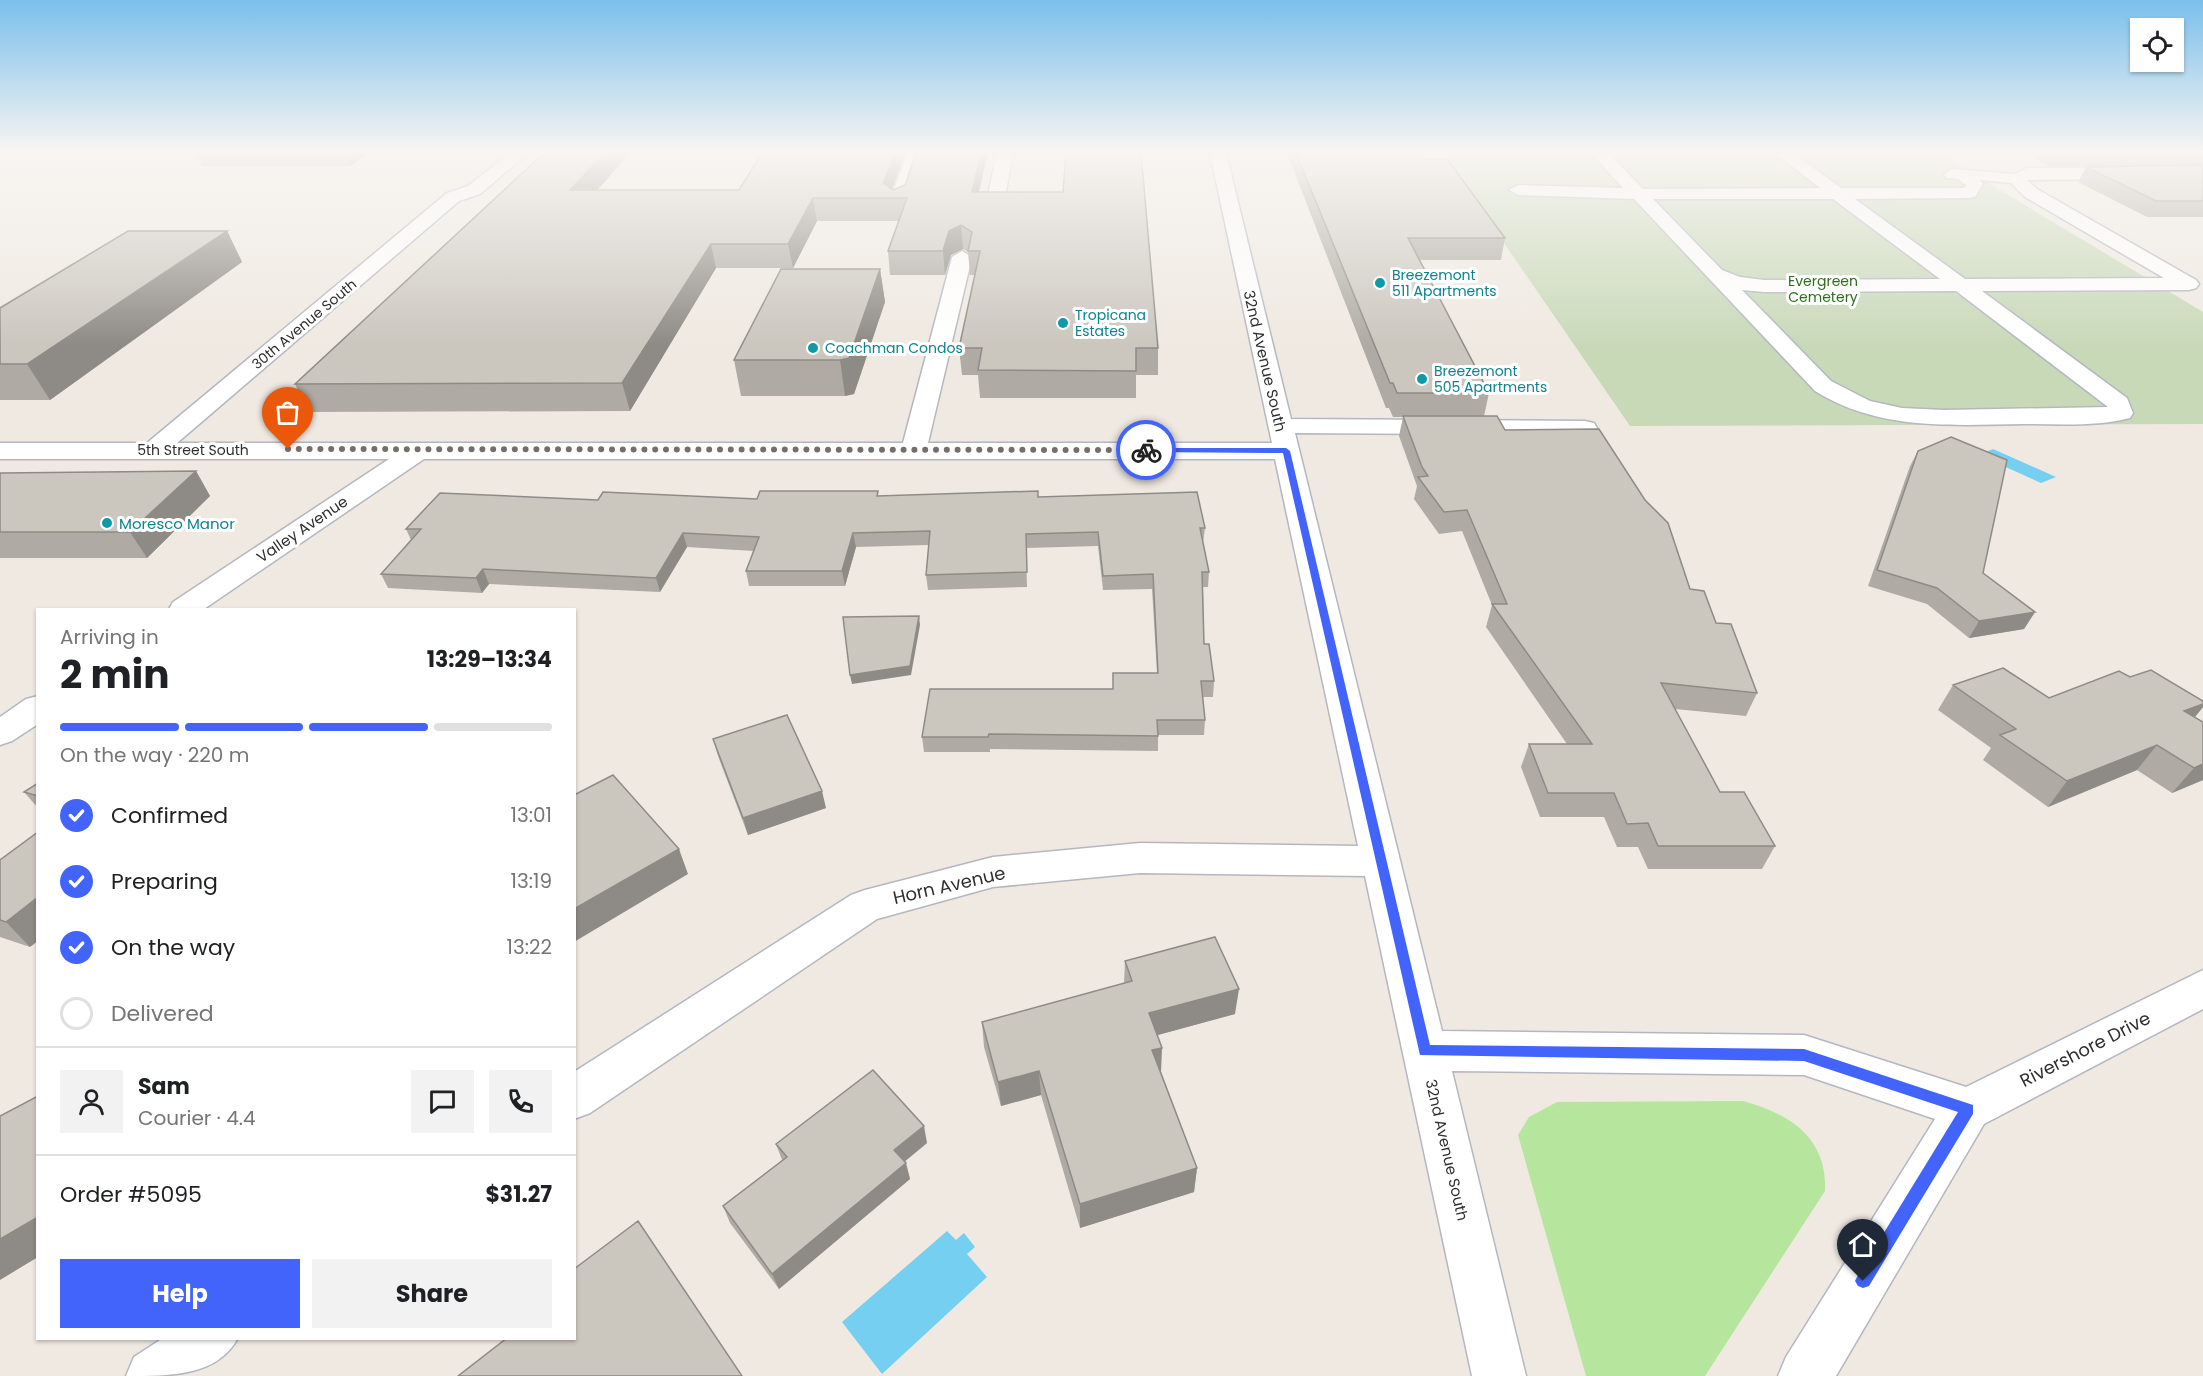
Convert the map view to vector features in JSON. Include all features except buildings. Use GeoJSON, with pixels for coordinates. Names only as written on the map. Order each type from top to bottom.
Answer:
{"type":"FeatureCollection","features":[{"type":"Feature","properties":{"kind":"street","name":"30th Avenue South"},"geometry":{"type":"LineString","coordinates":[[154,450],[429,217]]}},
{"type":"Feature","properties":{"kind":"street","name":"32nd Avenue South"},"geometry":{"type":"LineString","coordinates":[[1233,217],[1499,1376]]}},
{"type":"Feature","properties":{"kind":"street"},"geometry":{"type":"LineString","coordinates":[[1662,217],[1823,386],[1844,400],[1878,411],[1916,418],[2094,416],[2121,413],[2119,403],[1868,217]]}},
{"type":"Feature","properties":{"kind":"street"},"geometry":{"type":"LineString","coordinates":[[2073,217],[2196,288]]}},
{"type":"Feature","properties":{"kind":"street"},"geometry":{"type":"LineString","coordinates":[[914,450],[962,257]]}},
{"type":"Feature","properties":{"kind":"street"},"geometry":{"type":"LineString","coordinates":[[1719,275],[1736,283],[1764,286],[1959,285],[2196,288]]}},
{"type":"Feature","properties":{"kind":"street","name":"5th Street South"},"geometry":{"type":"LineString","coordinates":[[0,451],[914,450],[1585,428]]}},
{"type":"Feature","properties":{"kind":"street","name":"Valley Avenue"},"geometry":{"type":"LineString","coordinates":[[185,608],[421,449]]}},
{"type":"Feature","properties":{"kind":"street"},"geometry":{"type":"LineString","coordinates":[[0,733],[36,708]]}},
{"type":"Feature","properties":{"kind":"street","name":"Horn Avenue"},"geometry":{"type":"LineString","coordinates":[[576,1097],[865,906],[993,872],[1140,858],[1381,861]]}},
{"type":"Feature","properties":{"kind":"street","name":"Rivershore Drive"},"geometry":{"type":"LineString","coordinates":[[1968,1109],[2203,988]]}},
{"type":"Feature","properties":{"kind":"street"},"geometry":{"type":"LineString","coordinates":[[1424,1051],[1804,1055],[1968,1109],[1805,1376]]}},
{"type":"Feature","properties":{"kind":"street"},"geometry":{"type":"LineString","coordinates":[[153,1376],[208,1340]]}},
{"type":"Feature","properties":{"kind":"green space","name":"Evergreen Cemetery"},"geometry":{"type":"Polygon","coordinates":[[[1486,217],[2045,217],[2203,312],[2203,424],[1630,426],[1486,217]]]}},
{"type":"Feature","properties":{"kind":"green space"},"geometry":{"type":"Polygon","coordinates":[[[1743,1101],[1776,1113],[1802,1131],[1820,1156],[1825,1191],[1705,1376],[1586,1376],[1518,1135],[1529,1117],[1557,1102],[1743,1101]]]}},
{"type":"Feature","properties":{"kind":"water"},"geometry":{"type":"Polygon","coordinates":[[[1993,449],[2056,477],[2041,483],[1979,455],[1993,449]]]}},
{"type":"Feature","properties":{"kind":"water"},"geometry":{"type":"Polygon","coordinates":[[[947,1231],[956,1240],[964,1233],[975,1247],[967,1254],[987,1277],[882,1374],[842,1322],[947,1231]]]}},
{"type":"Feature","properties":{"kind":"way so far"},"geometry":{"type":"LineString","coordinates":[[288,449],[1146,450]]}},
{"type":"Feature","properties":{"kind":"place","name":"Breezemont 511 Apartments"},"geometry":{"type":"Point","coordinates":[1380,283]}},
{"type":"Feature","properties":{"kind":"place","name":"Tropicana Estates"},"geometry":{"type":"Point","coordinates":[1063,323]}},
{"type":"Feature","properties":{"kind":"place","name":"Coachman Condos"},"geometry":{"type":"Point","coordinates":[813,348]}},
{"type":"Feature","properties":{"kind":"place","name":"Breezemont 505 Apartments"},"geometry":{"type":"Point","coordinates":[1422,379]}},
{"type":"Feature","properties":{"kind":"place","name":"Moresco Manor"},"geometry":{"type":"Point","coordinates":[107,523]}},
{"type":"Feature","properties":{"kind":"route"},"geometry":{"type":"LineString","coordinates":[[1146,450],[1286,451],[1424,1051],[1804,1055],[1968,1109],[1863,1281]]}}]}
